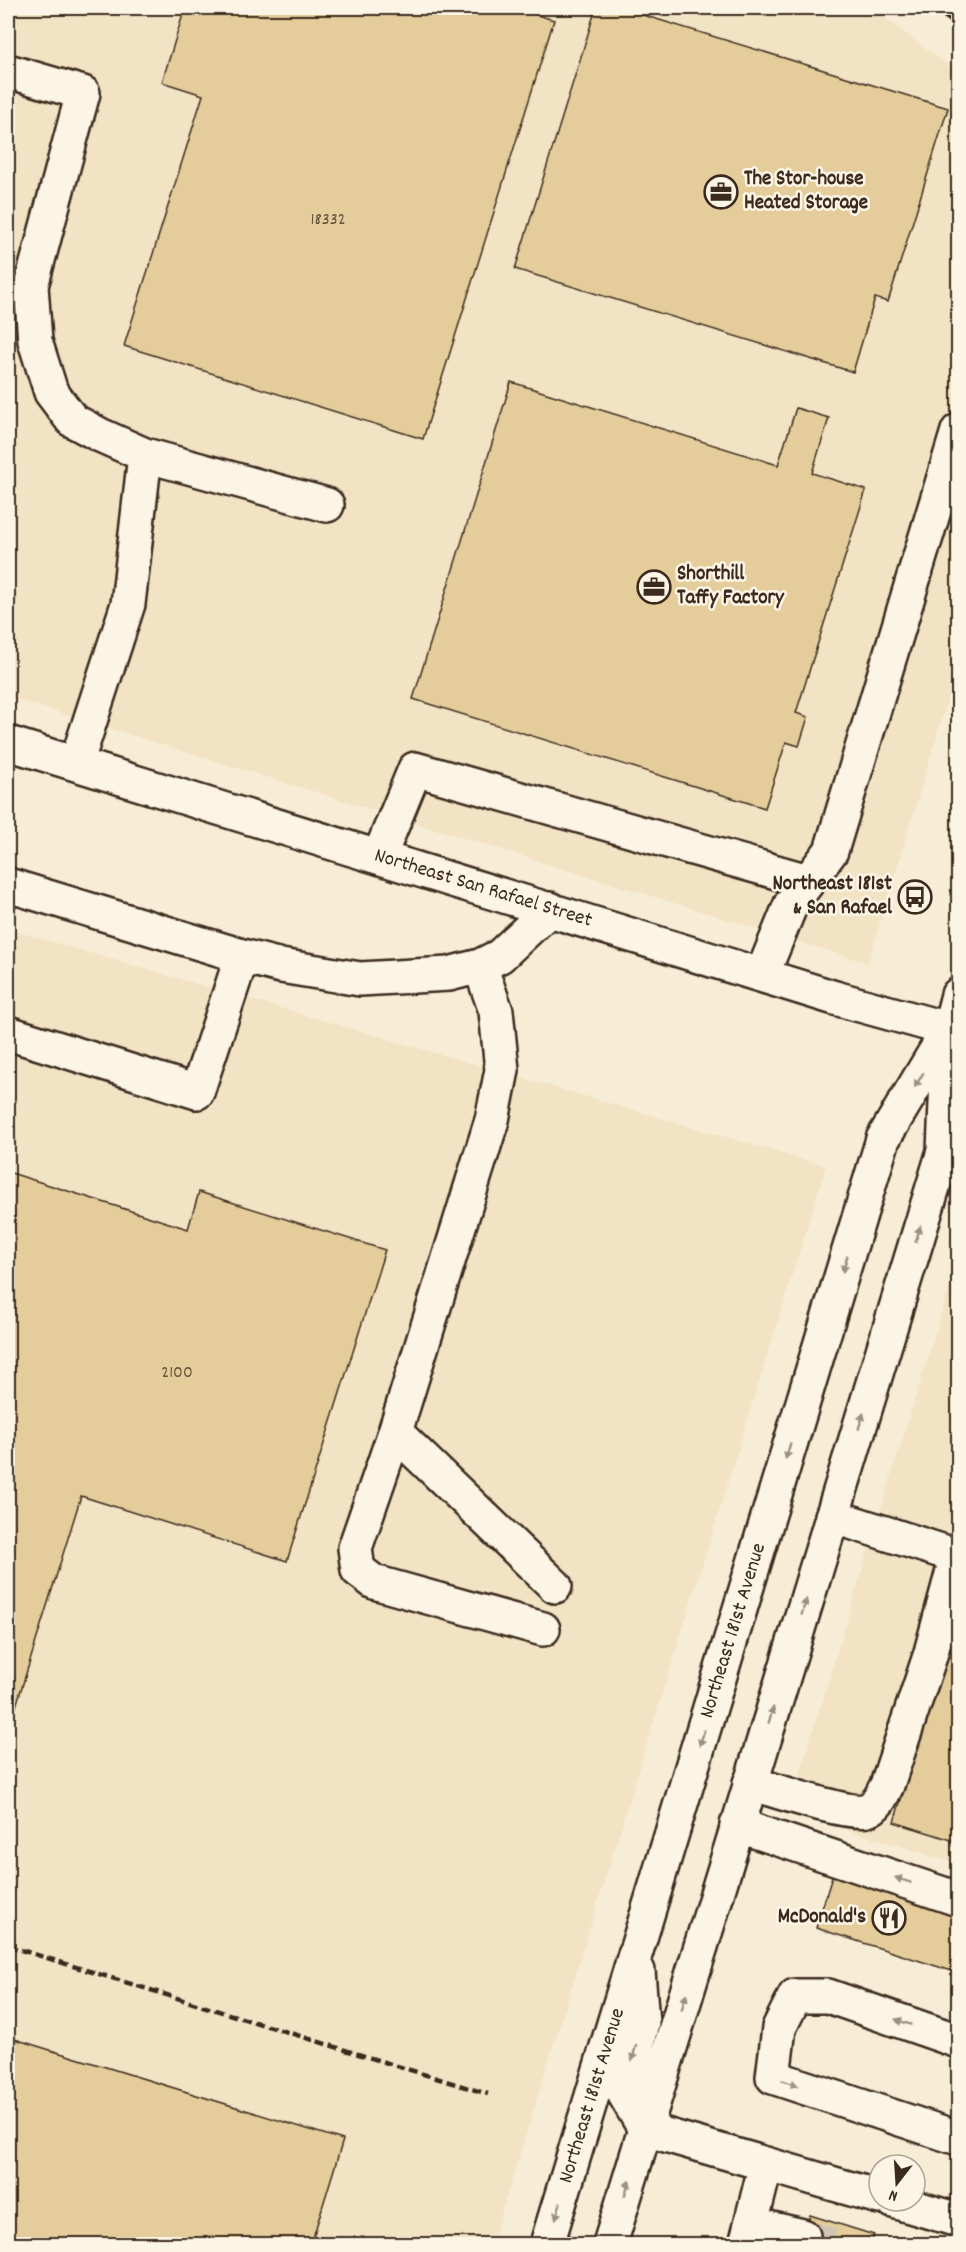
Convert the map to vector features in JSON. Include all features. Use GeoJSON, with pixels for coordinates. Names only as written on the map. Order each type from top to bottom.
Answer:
{"type":"FeatureCollection","features":[{"type":"Feature","properties":{"kind":"main road"},"geometry":{"type":"LineString","coordinates":[[8,71],[83,93],[31,286],[35,341],[51,392],[72,420],[145,455],[327,505]]}},
{"type":"Feature","properties":{"kind":"main road"},"geometry":{"type":"LineString","coordinates":[[762,975],[791,904],[831,851],[958,431]]}},
{"type":"Feature","properties":{"kind":"main road"},"geometry":{"type":"LineString","coordinates":[[76,764],[128,604],[145,455]]}},
{"type":"Feature","properties":{"kind":"main road","name":"Northeast San Rafael Street"},"geometry":{"type":"LineString","coordinates":[[8,742],[762,975],[954,1031]]}},
{"type":"Feature","properties":{"kind":"main road"},"geometry":{"type":"LineString","coordinates":[[379,857],[415,769],[808,881]]}},
{"type":"Feature","properties":{"kind":"main road"},"geometry":{"type":"LineString","coordinates":[[8,885],[242,956],[281,966],[360,979],[448,974],[480,966],[501,956],[550,909]]}},
{"type":"Feature","properties":{"kind":"main road"},"geometry":{"type":"LineString","coordinates":[[8,1033],[197,1092],[242,956]]}},
{"type":"Feature","properties":{"kind":"main road"},"geometry":{"type":"LineString","coordinates":[[480,966],[496,1011],[502,1070],[492,1120],[395,1432],[355,1548],[358,1570],[374,1582],[543,1629]]}},
{"type":"Feature","properties":{"kind":"main road","name":"Northeast 181st Avenue"},"geometry":{"type":"LineString","coordinates":[[610,2244],[944,1151],[958,995]]}},
{"type":"Feature","properties":{"kind":"main road","name":"Northeast 181st Avenue"},"geometry":{"type":"LineString","coordinates":[[547,2244],[883,1139],[954,1031]]}},
{"type":"Feature","properties":{"kind":"main road"},"geometry":{"type":"LineString","coordinates":[[395,1432],[555,1586]]}},
{"type":"Feature","properties":{"kind":"main road"},"geometry":{"type":"LineString","coordinates":[[750,1783],[834,1807],[865,1811],[876,1805],[887,1785],[930,1656],[958,1556],[832,1516]]}},
{"type":"Feature","properties":{"kind":"main road"},"geometry":{"type":"LineString","coordinates":[[737,1825],[958,1899]]}},
{"type":"Feature","properties":{"kind":"main road"},"geometry":{"type":"LineString","coordinates":[[636,1954],[642,2023],[624,2093],[645,2129],[867,2193]]}},
{"type":"Feature","properties":{"kind":"main road"},"geometry":{"type":"LineString","coordinates":[[958,2041],[828,1996],[795,1995],[779,2028],[773,2077],[958,2138]]}},
{"type":"Feature","properties":{"kind":"main road"},"geometry":{"type":"LineString","coordinates":[[766,2164],[748,2234],[803,2236]]}},
{"type":"Feature","properties":{"kind":"main road"},"geometry":{"type":"LineString","coordinates":[[927,2211],[958,2220]]}},
{"type":"Feature","properties":{"kind":"shaded area"},"geometry":{"type":"Polygon","coordinates":[[[8,8],[872,8],[958,73],[958,666],[868,963],[8,697],[8,8]]]}},
{"type":"Feature","properties":{"kind":"shaded area"},"geometry":{"type":"Polygon","coordinates":[[[8,929],[826,1166],[492,2244],[8,2244],[8,929]]]}},
{"type":"Feature","properties":{"kind":"shaded area"},"geometry":{"type":"Polygon","coordinates":[[[958,1259],[958,1864],[788,1812],[958,1259]]]}},
{"type":"Feature","properties":{"kind":"building"},"geometry":{"type":"Polygon","coordinates":[[[185,8],[514,8],[554,20],[423,439],[124,346],[203,95],[162,82],[185,8]]]}},
{"type":"Feature","properties":{"kind":"building"},"geometry":{"type":"Polygon","coordinates":[[[596,8],[620,8],[948,108],[888,302],[875,298],[853,372],[515,269],[596,8]]]}},
{"type":"Feature","properties":{"kind":"building"},"geometry":{"type":"Polygon","coordinates":[[[511,382],[778,465],[796,408],[829,418],[812,473],[866,490],[796,713],[808,717],[799,746],[786,742],[765,808],[413,699],[511,382]]]}},
{"type":"Feature","properties":{"kind":"building"},"geometry":{"type":"Polygon","coordinates":[[[8,1172],[188,1229],[199,1192],[385,1250],[287,1561],[81,1496],[8,1732],[8,1172]]]}},
{"type":"Feature","properties":{"kind":"building"},"geometry":{"type":"Polygon","coordinates":[[[948,1647],[958,1650],[958,1842],[894,1822],[948,1647]]]}},
{"type":"Feature","properties":{"kind":"building","name":"McDonald's"},"geometry":{"type":"Polygon","coordinates":[[[834,1870],[958,1908],[958,1973],[816,1928],[834,1870]]]}},
{"type":"Feature","properties":{"kind":"building"},"geometry":{"type":"Polygon","coordinates":[[[8,2037],[343,2140],[311,2244],[8,2244],[8,2037]]]}},
{"type":"Feature","properties":{"kind":"building"},"geometry":{"type":"Polygon","coordinates":[[[810,2215],[874,2235],[871,2244],[800,2244],[810,2215]]]}},
{"type":"Feature","properties":{"kind":"tunnel"},"geometry":{"type":"LineString","coordinates":[[803,2236],[832,2244]]}},
{"type":"Feature","properties":{"kind":"railway"},"geometry":{"type":"LineString","coordinates":[[933,8],[958,26]]}},
{"type":"Feature","properties":{"kind":"railway"},"geometry":{"type":"LineString","coordinates":[[8,1946],[488,2094]]}},
{"type":"Feature","properties":{"kind":"place","name":"The Stor-house Heated Storage"},"geometry":{"type":"Point","coordinates":[721,192]}},
{"type":"Feature","properties":{"kind":"place","name":"Shorthill Taffy Factory"},"geometry":{"type":"Point","coordinates":[654,587]}},
{"type":"Feature","properties":{"kind":"place","name":"Northeast 181st & San Rafael"},"geometry":{"type":"Point","coordinates":[915,897]}},
{"type":"Feature","properties":{"kind":"place","name":"McDonald's"},"geometry":{"type":"Point","coordinates":[889,1918]}}]}
